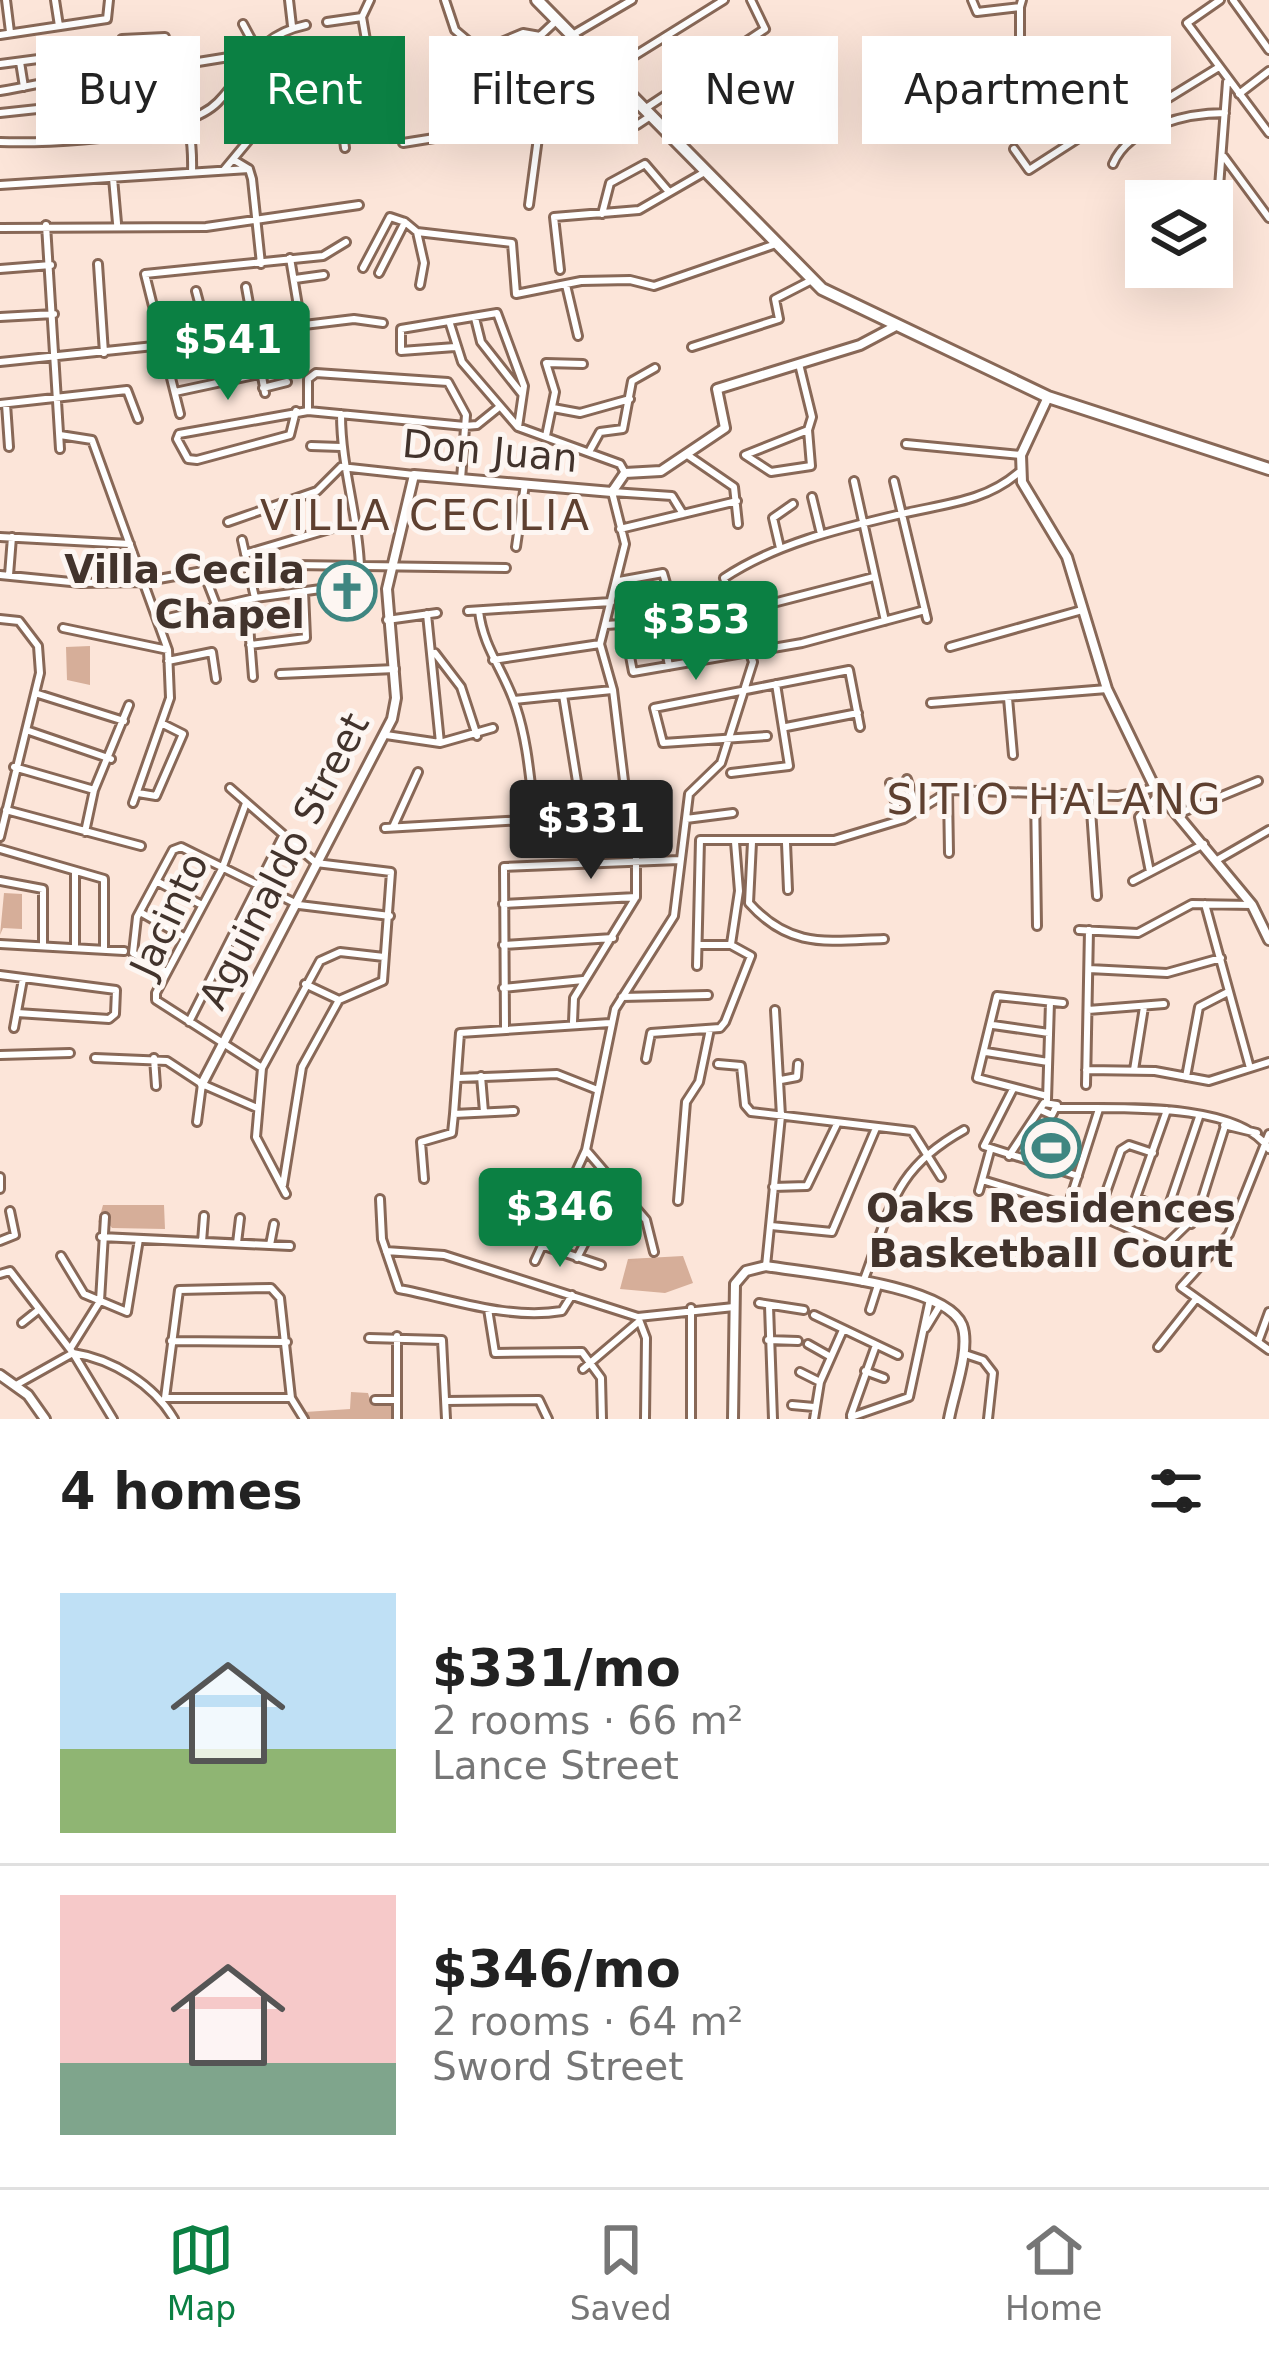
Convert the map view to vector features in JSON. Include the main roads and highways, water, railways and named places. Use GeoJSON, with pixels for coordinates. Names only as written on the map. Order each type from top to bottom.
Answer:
{"type":"FeatureCollection","features":[{"type":"Feature","properties":{"kind":"main road"},"geometry":{"type":"LineString","coordinates":[[537,0],[810,281],[894,327],[1048,397],[1269,469]]}},
{"type":"Feature","properties":{"kind":"place","name":"Villa Cecila Chapel"},"geometry":{"type":"Point","coordinates":[347,591]}},
{"type":"Feature","properties":{"kind":"place","name":"Oaks Residences Basketball Court"},"geometry":{"type":"Point","coordinates":[1051,1148]}},
{"type":"Feature","properties":{"kind":"district","name":"VILLA CECILIA"},"geometry":{"type":"Point","coordinates":[426,515]}},
{"type":"Feature","properties":{"kind":"district","name":"SITIO HALANG"},"geometry":{"type":"Point","coordinates":[1055,799]}}]}
